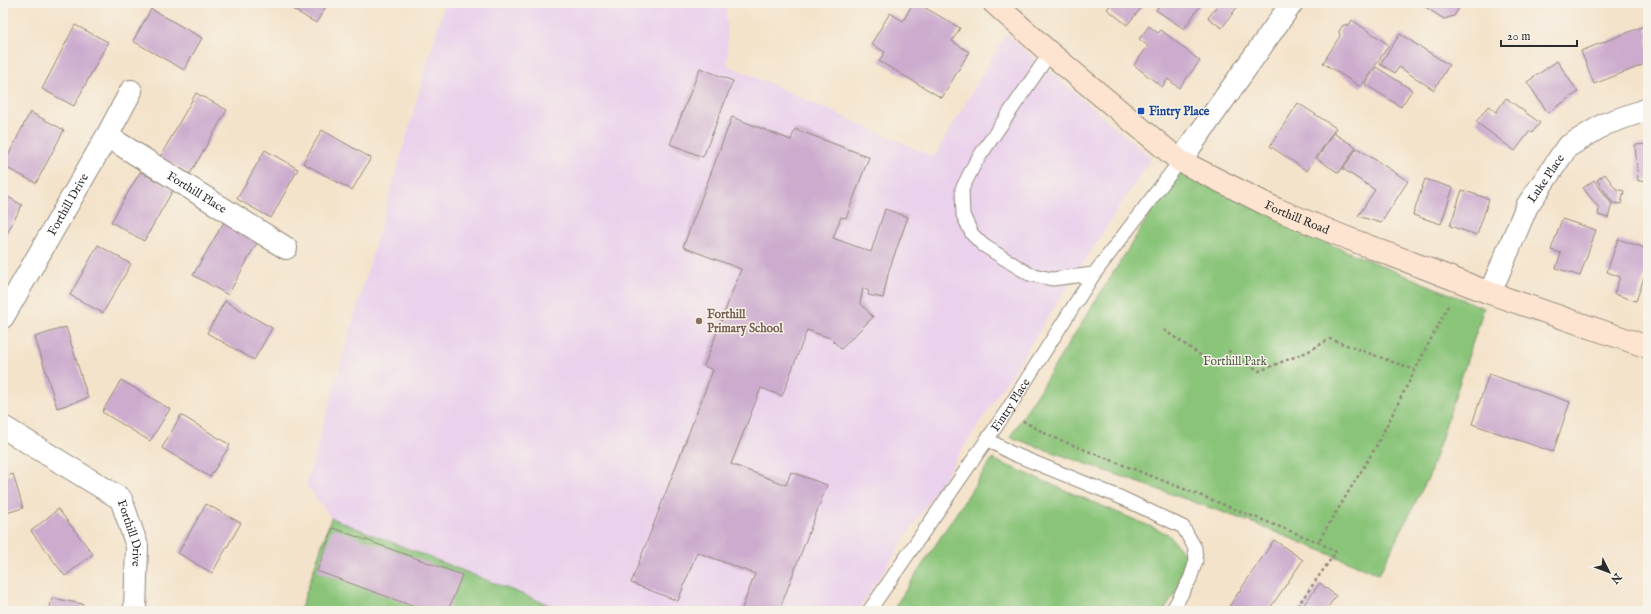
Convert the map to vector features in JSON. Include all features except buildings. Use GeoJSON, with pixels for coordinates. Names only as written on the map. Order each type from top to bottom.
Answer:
{"type":"FeatureCollection","features":[{"type":"Feature","properties":{"kind":"street","name":"Forthill Road"},"geometry":{"type":"LineString","coordinates":[[994,3],[1050,53],[1180,161],[1276,209],[1490,293],[1648,347]]}},
{"type":"Feature","properties":{"kind":"street","name":"Fintry Place"},"geometry":{"type":"LineString","coordinates":[[1180,161],[1292,3]]}},
{"type":"Feature","properties":{"kind":"street","name":"Forthill Drive"},"geometry":{"type":"LineString","coordinates":[[3,317],[131,92]]}},
{"type":"Feature","properties":{"kind":"street","name":"Luke Place"},"geometry":{"type":"LineString","coordinates":[[1490,293],[1527,206],[1567,147],[1605,124],[1648,109]]}},
{"type":"Feature","properties":{"kind":"street","name":"Forthill Place"},"geometry":{"type":"LineString","coordinates":[[107,136],[286,248]]}},
{"type":"Feature","properties":{"kind":"street","name":"Forthill Drive"},"geometry":{"type":"LineString","coordinates":[[3,427],[121,499],[137,546],[135,611]]}},
{"type":"Feature","properties":{"kind":"lane"},"geometry":{"type":"LineString","coordinates":[[1050,53],[975,163],[962,189],[963,215],[972,234],[983,246],[1030,274],[1052,279],[1094,274]]}},
{"type":"Feature","properties":{"kind":"lane","name":"Fintry Place"},"geometry":{"type":"LineString","coordinates":[[869,611],[1006,412],[1094,274],[1180,161]]}},
{"type":"Feature","properties":{"kind":"lane"},"geometry":{"type":"LineString","coordinates":[[987,439],[1011,453],[1122,498],[1183,527],[1195,548],[1196,561],[1190,580],[1172,611]]}},
{"type":"Feature","properties":{"kind":"path"},"geometry":{"type":"LineString","coordinates":[[1318,542],[1374,450],[1460,281]]}},
{"type":"Feature","properties":{"kind":"path"},"geometry":{"type":"LineString","coordinates":[[1164,330],[1218,367],[1229,351],[1259,371],[1307,352],[1330,339],[1415,370]]}},
{"type":"Feature","properties":{"kind":"path"},"geometry":{"type":"LineString","coordinates":[[1006,412],[1050,436],[1318,542],[1336,552],[1294,611]]}},
{"type":"Feature","properties":{"kind":"shaded area","name":"Forthill Primary School"},"geometry":{"type":"Polygon","coordinates":[[[445,3],[726,3],[728,65],[934,157],[1006,34],[1151,158],[858,611],[564,611],[331,518],[306,484],[445,3]]]}},
{"type":"Feature","properties":{"kind":"green space","name":"Forthill Park"},"geometry":{"type":"Polygon","coordinates":[[[1179,168],[1334,246],[1484,308],[1429,476],[1379,574],[1253,523],[1010,437],[1179,168]]]}},
{"type":"Feature","properties":{"kind":"green space"},"geometry":{"type":"Polygon","coordinates":[[[992,459],[1168,534],[1185,555],[1180,586],[1164,611],[892,611],[992,459]]]}},
{"type":"Feature","properties":{"kind":"green space"},"geometry":{"type":"Polygon","coordinates":[[[331,518],[564,611],[300,611],[331,518]]]}},
{"type":"Feature","properties":{"kind":"place","name":"Fintry Place"},"geometry":{"type":"Point","coordinates":[1141,111]}},
{"type":"Feature","properties":{"kind":"place","name":"Forthill Primary School"},"geometry":{"type":"Point","coordinates":[699,321]}}]}
